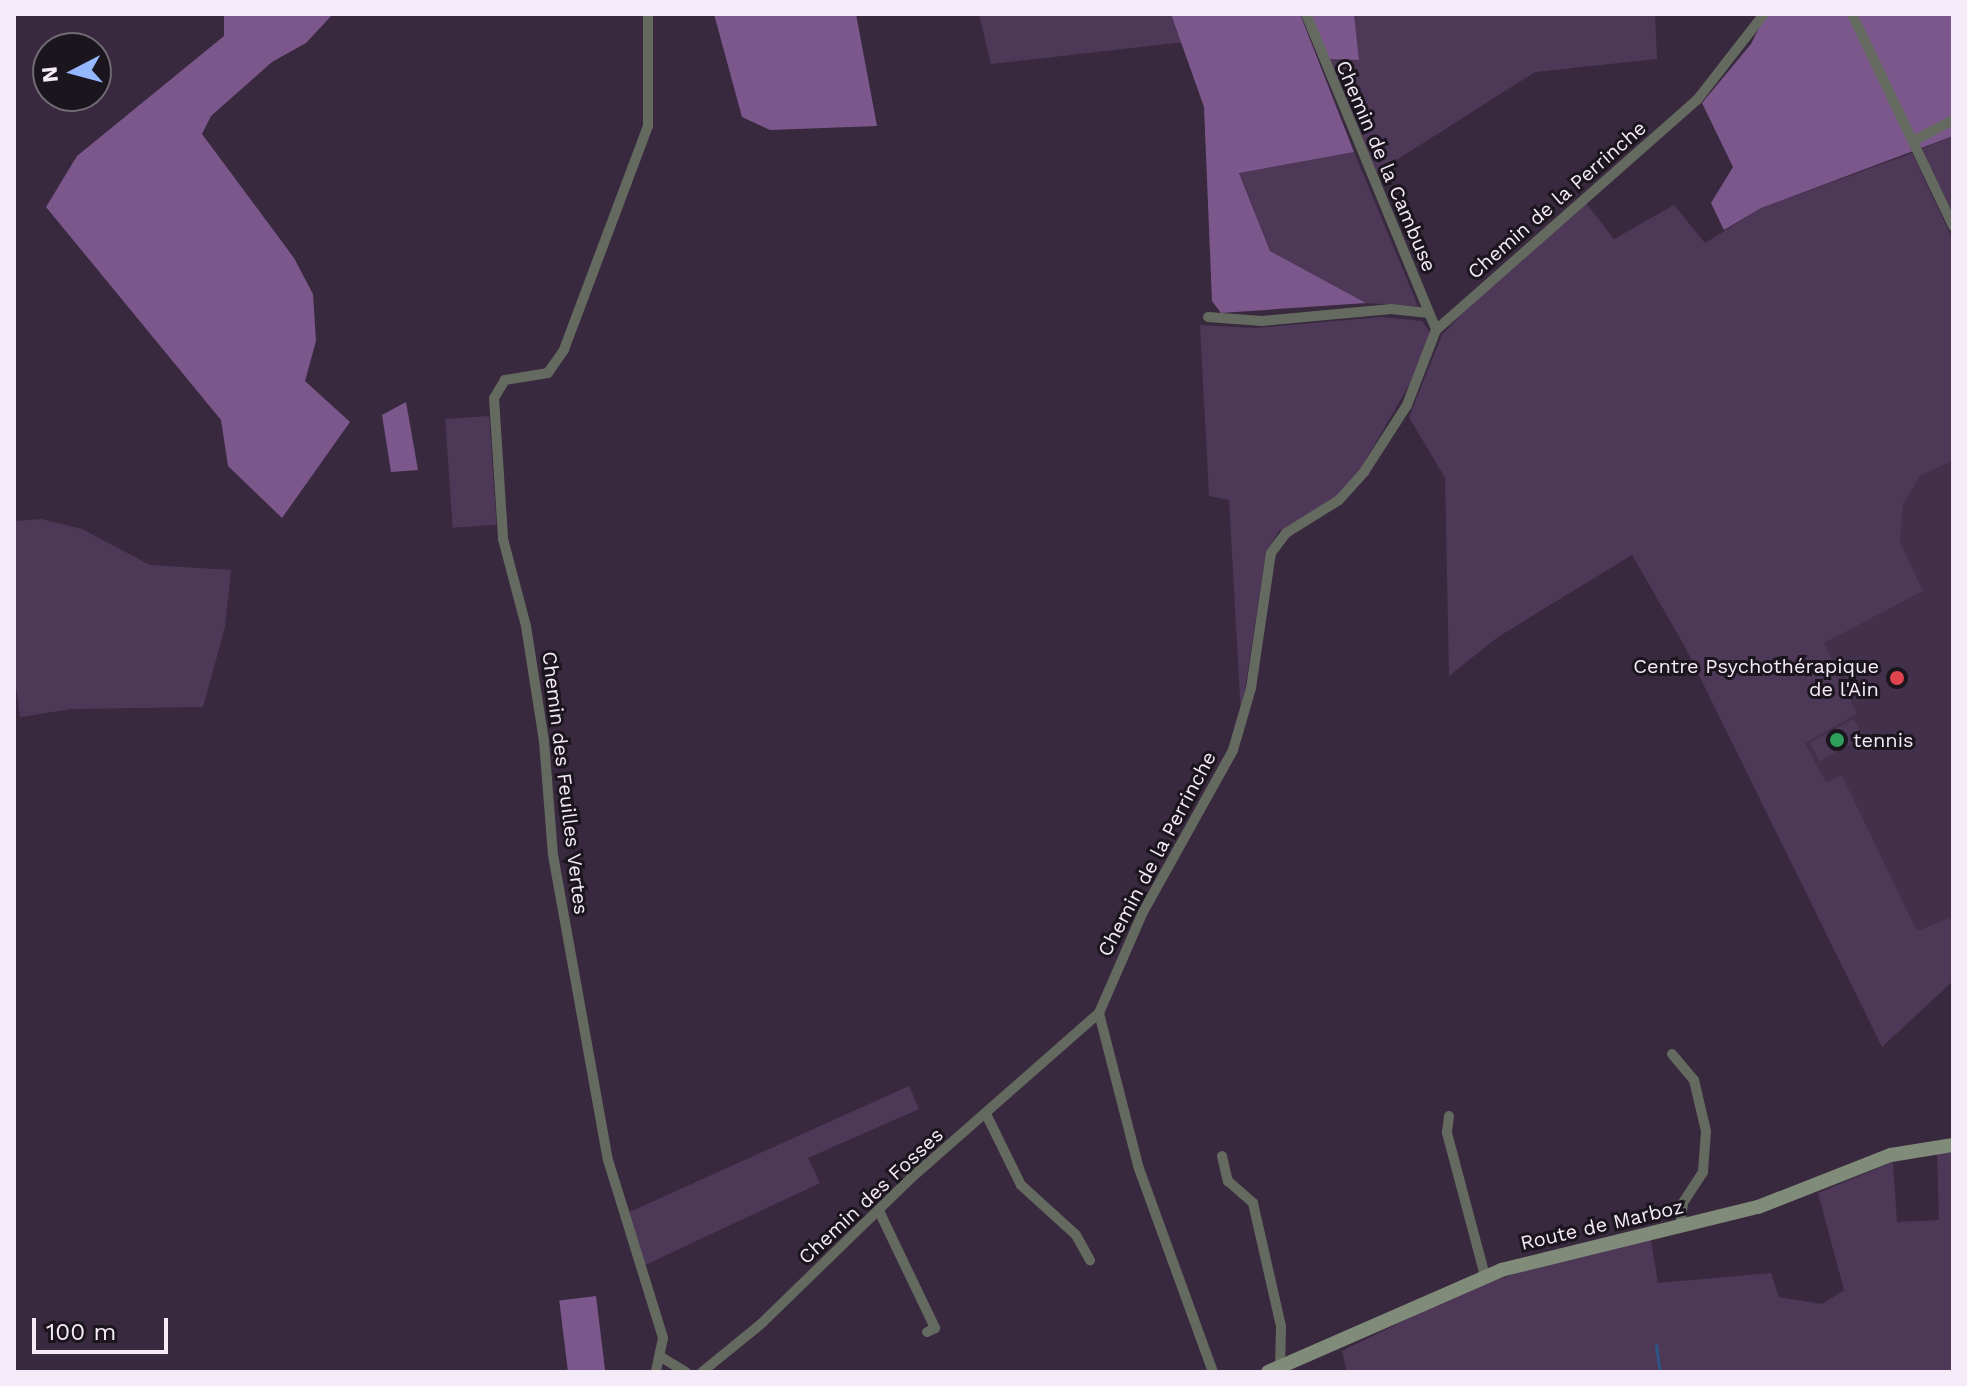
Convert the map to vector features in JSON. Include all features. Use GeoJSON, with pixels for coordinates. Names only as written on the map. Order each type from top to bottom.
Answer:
{"type":"FeatureCollection","features":[{"type":"Feature","properties":{"kind":"main road","name":"Route de Marboz"},"geometry":{"type":"LineString","coordinates":[[1274,1370],[1485,1276],[1680,1228],[1791,1196],[1891,1155],[1953,1145]]}},
{"type":"Feature","properties":{"kind":"street","name":"Chemin des Feuilles Vertes"},"geometry":{"type":"LineString","coordinates":[[648,14],[648,126],[564,350],[548,373],[505,380],[494,398],[503,539],[528,638],[547,765],[553,855],[608,1160],[662,1330],[661,1357],[656,1371]]}},
{"type":"Feature","properties":{"kind":"street","name":"Chemin de la Cambuse"},"geometry":{"type":"LineString","coordinates":[[1306,14],[1436,330]]}},
{"type":"Feature","properties":{"kind":"street","name":"Chemin de la Perrinche"},"geometry":{"type":"LineString","coordinates":[[1099,1013],[1143,912],[1233,750],[1251,688],[1264,581],[1274,545],[1339,500],[1364,472],[1407,405],[1436,330],[1497,271],[1687,110],[1725,71],[1764,14]]}},
{"type":"Feature","properties":{"kind":"street"},"geometry":{"type":"LineString","coordinates":[[1852,14],[1953,226]]}},
{"type":"Feature","properties":{"kind":"street"},"geometry":{"type":"LineString","coordinates":[[1913,141],[1953,120]]}},
{"type":"Feature","properties":{"kind":"street"},"geometry":{"type":"LineString","coordinates":[[1208,317],[1262,321],[1391,309],[1429,313]]}},
{"type":"Feature","properties":{"kind":"street"},"geometry":{"type":"LineString","coordinates":[[1099,1013],[1139,1169],[1213,1372]]}},
{"type":"Feature","properties":{"kind":"street","name":"Chemin des Fosses"},"geometry":{"type":"LineString","coordinates":[[702,1372],[762,1323],[879,1211],[1099,1013]]}},
{"type":"Feature","properties":{"kind":"street"},"geometry":{"type":"LineString","coordinates":[[1672,1054],[1694,1080],[1706,1131],[1703,1172],[1683,1203],[1680,1228]]}},
{"type":"Feature","properties":{"kind":"street"},"geometry":{"type":"LineString","coordinates":[[987,1116],[1021,1185],[1076,1235],[1090,1260]]}},
{"type":"Feature","properties":{"kind":"street"},"geometry":{"type":"LineString","coordinates":[[1449,1116],[1447,1133],[1485,1276]]}},
{"type":"Feature","properties":{"kind":"street"},"geometry":{"type":"LineString","coordinates":[[1222,1156],[1228,1181],[1253,1203],[1281,1326],[1274,1370]]}},
{"type":"Feature","properties":{"kind":"street"},"geometry":{"type":"LineString","coordinates":[[879,1211],[935,1328],[927,1332]]}},
{"type":"Feature","properties":{"kind":"street"},"geometry":{"type":"LineString","coordinates":[[661,1357],[686,1372]]}},
{"type":"Feature","properties":{"kind":"shaded area"},"geometry":{"type":"Polygon","coordinates":[[[224,14],[333,14],[306,43],[272,62],[211,116],[202,134],[294,258],[313,294],[316,341],[305,381],[350,422],[282,518],[228,466],[221,420],[46,207],[77,156],[224,36],[224,14]]]}},
{"type":"Feature","properties":{"kind":"shaded area"},"geometry":{"type":"Polygon","coordinates":[[[714,14],[856,14],[877,126],[770,130],[742,117],[714,14]]]}},
{"type":"Feature","properties":{"kind":"shaded area"},"geometry":{"type":"Polygon","coordinates":[[[979,14],[1171,14],[1184,42],[991,64],[979,14]]]}},
{"type":"Feature","properties":{"kind":"shaded area"},"geometry":{"type":"Polygon","coordinates":[[[1171,14],[1300,14],[1354,152],[1239,173],[1270,251],[1366,303],[1221,313],[1212,301],[1204,107],[1171,14]]]}},
{"type":"Feature","properties":{"kind":"shaded area"},"geometry":{"type":"Polygon","coordinates":[[[1310,14],[1354,14],[1359,60],[1328,59],[1310,14]]]}},
{"type":"Feature","properties":{"kind":"shaded area"},"geometry":{"type":"Polygon","coordinates":[[[1354,14],[1655,14],[1657,59],[1535,72],[1376,173],[1328,59],[1359,60],[1354,14]]]}},
{"type":"Feature","properties":{"kind":"shaded area"},"geometry":{"type":"Polygon","coordinates":[[[1766,14],[1953,14],[1953,136],[1761,208],[1724,230],[1711,203],[1733,167],[1702,103],[1751,44],[1766,14]]]}},
{"type":"Feature","properties":{"kind":"shaded area"},"geometry":{"type":"Polygon","coordinates":[[[1953,136],[1953,214],[1921,149],[1953,136]]]}},
{"type":"Feature","properties":{"kind":"shaded area"},"geometry":{"type":"Polygon","coordinates":[[[1354,152],[1418,306],[1366,303],[1270,251],[1239,172],[1354,152]]]}},
{"type":"Feature","properties":{"kind":"shaded area"},"geometry":{"type":"Polygon","coordinates":[[[1912,153],[1953,240],[1953,461],[1921,475],[1903,505],[1900,542],[1923,591],[1824,643],[1857,714],[1805,743],[1826,782],[1842,775],[1917,931],[1953,916],[1953,981],[1882,1047],[1684,645],[1632,555],[1498,637],[1449,676],[1445,478],[1409,417],[1442,335],[1494,279],[1586,203],[1614,239],[1674,205],[1705,243],[1761,208],[1912,153]]]}},
{"type":"Feature","properties":{"kind":"shaded area"},"geometry":{"type":"Polygon","coordinates":[[[1381,317],[1422,321],[1431,334],[1423,361],[1357,475],[1337,497],[1279,531],[1266,552],[1241,715],[1229,500],[1209,496],[1200,325],[1255,328],[1381,317]]]}},
{"type":"Feature","properties":{"kind":"shaded area"},"geometry":{"type":"Polygon","coordinates":[[[406,402],[418,470],[391,472],[382,415],[406,402]]]}},
{"type":"Feature","properties":{"kind":"shaded area"},"geometry":{"type":"Polygon","coordinates":[[[489,416],[497,525],[453,528],[445,419],[489,416]]]}},
{"type":"Feature","properties":{"kind":"shaded area","name":"Centre Psychothérapique de l'Ain"},"geometry":{"type":"Polygon","coordinates":[[[1953,461],[1953,916],[1917,931],[1842,775],[1826,782],[1805,743],[1856,714],[1823,643],[1923,591],[1900,542],[1903,505],[1921,475],[1953,461]]]}},
{"type":"Feature","properties":{"kind":"shaded area"},"geometry":{"type":"Polygon","coordinates":[[[41,519],[82,529],[150,565],[231,570],[225,627],[203,707],[72,709],[20,717],[14,672],[14,521],[41,519]]]}},
{"type":"Feature","properties":{"kind":"shaded area","name":"tennis"},"geometry":{"type":"Polygon","coordinates":[[[1854,719],[1864,738],[1820,761],[1810,742],[1854,719]]]}},
{"type":"Feature","properties":{"kind":"shaded area"},"geometry":{"type":"Polygon","coordinates":[[[909,1086],[919,1109],[808,1158],[820,1183],[641,1267],[625,1214],[909,1086]]]}},
{"type":"Feature","properties":{"kind":"shaded area"},"geometry":{"type":"Polygon","coordinates":[[[1937,1151],[1953,1151],[1953,1372],[1347,1372],[1342,1351],[1470,1288],[1557,1261],[1651,1240],[1658,1283],[1771,1273],[1779,1297],[1822,1304],[1844,1290],[1818,1193],[1893,1162],[1897,1222],[1939,1220],[1937,1151]]]}},
{"type":"Feature","properties":{"kind":"shaded area"},"geometry":{"type":"Polygon","coordinates":[[[596,1296],[605,1372],[568,1372],[559,1301],[596,1296]]]}},
{"type":"Feature","properties":{"kind":"waterway"},"geometry":{"type":"LineString","coordinates":[[1656,1345],[1660,1372]]}},
{"type":"Feature","properties":{"kind":"place","name":"Centre Psychothérapique de l'Ain"},"geometry":{"type":"Point","coordinates":[1897,678]}},
{"type":"Feature","properties":{"kind":"place","name":"tennis"},"geometry":{"type":"Point","coordinates":[1837,740]}}]}
